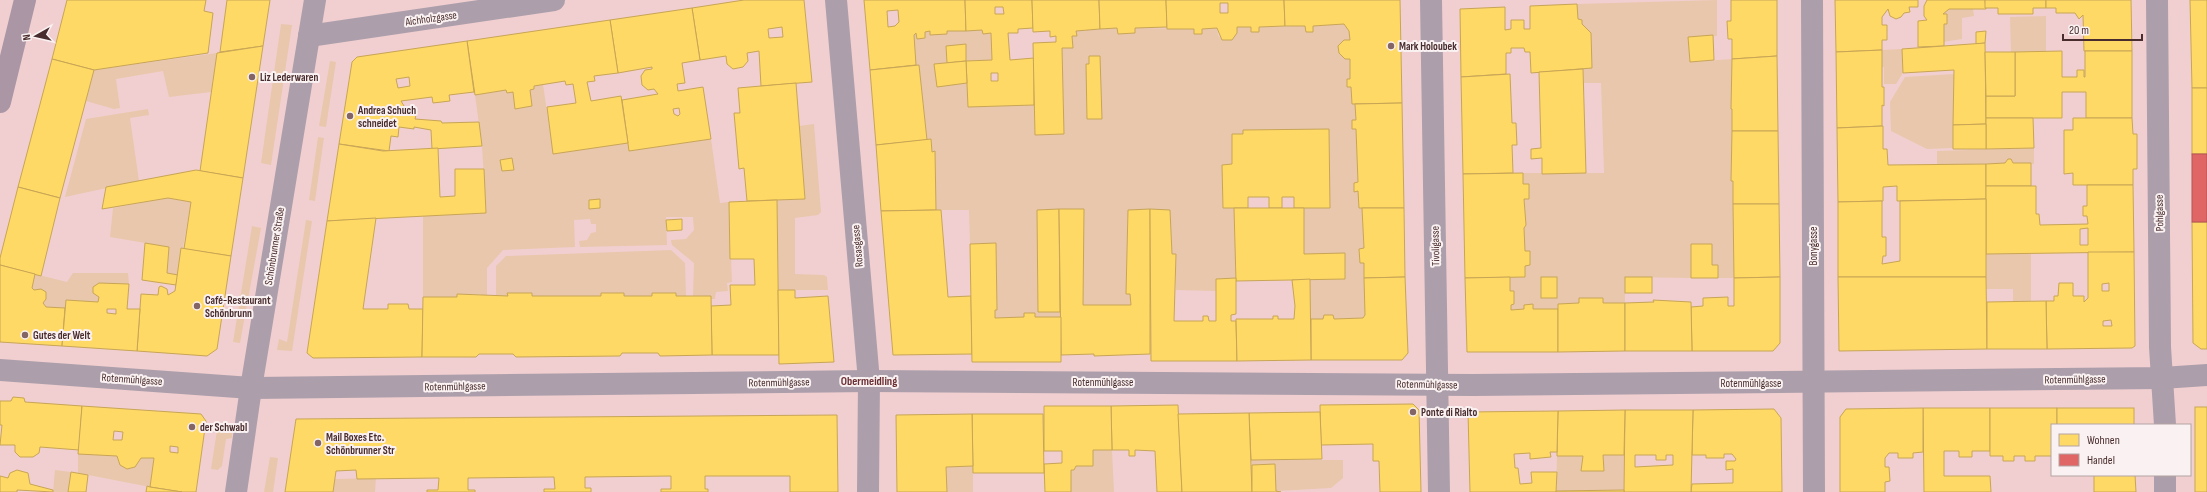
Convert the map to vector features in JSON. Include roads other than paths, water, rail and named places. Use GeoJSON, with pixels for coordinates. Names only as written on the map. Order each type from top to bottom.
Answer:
{"type":"FeatureCollection","features":[{"type":"Feature","properties":{"kind":"main road"},"geometry":{"type":"LineString","coordinates":[[0,102],[25,0]]}},
{"type":"Feature","properties":{"kind":"street","name":"Schönbrunner Straße"},"geometry":{"type":"LineString","coordinates":[[236,492],[251,388],[315,0]]}},
{"type":"Feature","properties":{"kind":"street","name":"Aichholzgasse"},"geometry":{"type":"LineString","coordinates":[[309,36],[554,0]]}},
{"type":"Feature","properties":{"kind":"street","name":"Rosasgasse"},"geometry":{"type":"LineString","coordinates":[[836,0],[869,381],[868,492]]}},
{"type":"Feature","properties":{"kind":"street","name":"Tivoligasse"},"geometry":{"type":"LineString","coordinates":[[1431,0],[1440,492]]}},
{"type":"Feature","properties":{"kind":"street","name":"Bonygasse"},"geometry":{"type":"LineString","coordinates":[[1812,0],[1814,492]]}},
{"type":"Feature","properties":{"kind":"street","name":"Pohlgasse"},"geometry":{"type":"LineString","coordinates":[[2157,0],[2162,378],[2165,424]]}},
{"type":"Feature","properties":{"kind":"street","name":"Rotenmühlgasse"},"geometry":{"type":"LineString","coordinates":[[0,370],[251,388],[869,381],[1437,383],[1814,382],[2162,378],[2207,375]]}},
{"type":"Feature","properties":{"kind":"street"},"geometry":{"type":"LineString","coordinates":[[2165,476],[2165,492]]}},
{"type":"Feature","properties":{"kind":"place","name":"Mark Holoubek"},"geometry":{"type":"Point","coordinates":[1391,46]}},
{"type":"Feature","properties":{"kind":"place","name":"Liz Lederwaren"},"geometry":{"type":"Point","coordinates":[252,77]}},
{"type":"Feature","properties":{"kind":"place","name":"Andrea Schuch schneidet"},"geometry":{"type":"Point","coordinates":[350,116]}},
{"type":"Feature","properties":{"kind":"place","name":"Café-Restaurant Schönbrunn"},"geometry":{"type":"Point","coordinates":[197,306]}},
{"type":"Feature","properties":{"kind":"place","name":"Gutes der Welt"},"geometry":{"type":"Point","coordinates":[25,335]}},
{"type":"Feature","properties":{"kind":"place","name":"Ponte di Rialto"},"geometry":{"type":"Point","coordinates":[1413,412]}},
{"type":"Feature","properties":{"kind":"place","name":"der Schwabl"},"geometry":{"type":"Point","coordinates":[192,427]}},
{"type":"Feature","properties":{"kind":"place","name":"Mail Boxes Etc. Schönbrunner Str"},"geometry":{"type":"Point","coordinates":[318,443]}},
{"type":"Feature","properties":{"kind":"district","name":"Obermeidling"},"geometry":{"type":"Point","coordinates":[869,381]}}]}
